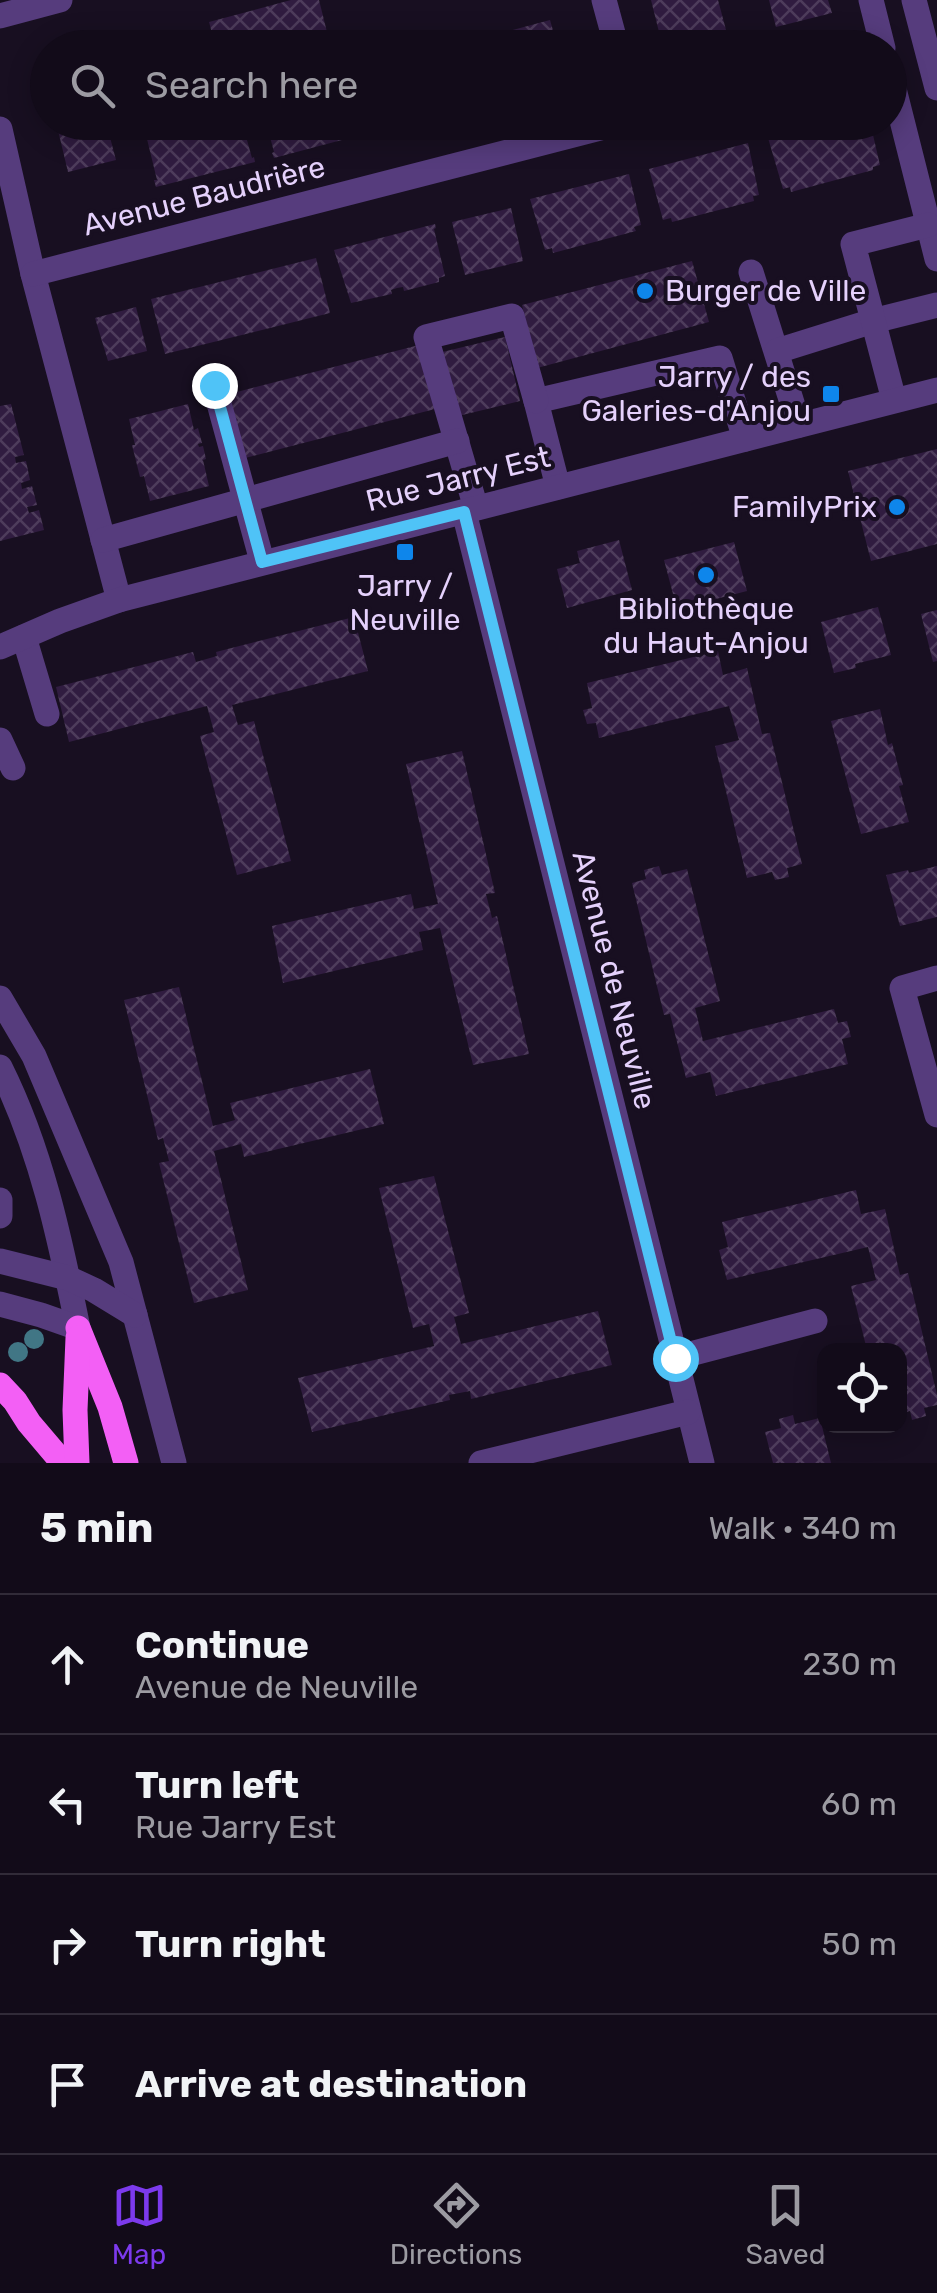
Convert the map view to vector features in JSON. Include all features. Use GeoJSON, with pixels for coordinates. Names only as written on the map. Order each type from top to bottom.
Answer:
{"type":"FeatureCollection","features":[{"type":"Feature","properties":{"kind":"main road"},"geometry":{"type":"LineString","coordinates":[[77,1463],[78,1328]]}},
{"type":"Feature","properties":{"kind":"main road"},"geometry":{"type":"LineString","coordinates":[[78,1328],[110,1408],[126,1463]]}},
{"type":"Feature","properties":{"kind":"main road"},"geometry":{"type":"LineString","coordinates":[[0,1385],[62,1463]]}},
{"type":"Feature","properties":{"kind":"street"},"geometry":{"type":"LineString","coordinates":[[0,16],[60,0]]}},
{"type":"Feature","properties":{"kind":"street"},"geometry":{"type":"LineString","coordinates":[[604,0],[612,30]]}},
{"type":"Feature","properties":{"kind":"street"},"geometry":{"type":"LineString","coordinates":[[871,0],[878,30]]}},
{"type":"Feature","properties":{"kind":"street"},"geometry":{"type":"LineString","coordinates":[[914,0],[937,88]]}},
{"type":"Feature","properties":{"kind":"street"},"geometry":{"type":"LineString","coordinates":[[907,48],[926,43]]}},
{"type":"Feature","properties":{"kind":"street"},"geometry":{"type":"LineString","coordinates":[[0,129],[119,600]]}},
{"type":"Feature","properties":{"kind":"street","name":"Avenue Baudrière"},"geometry":{"type":"LineString","coordinates":[[34,274],[554,140]]}},
{"type":"Feature","properties":{"kind":"street"},"geometry":{"type":"LineString","coordinates":[[907,140],[937,260]]}},
{"type":"Feature","properties":{"kind":"street"},"geometry":{"type":"LineString","coordinates":[[894,400],[852,244],[928,224]]}},
{"type":"Feature","properties":{"kind":"street"},"geometry":{"type":"LineString","coordinates":[[751,272],[799,425]]}},
{"type":"Feature","properties":{"kind":"street"},"geometry":{"type":"LineString","coordinates":[[777,351],[937,305]]}},
{"type":"Feature","properties":{"kind":"street","name":"Avenue de Neuville"},"geometry":{"type":"LineString","coordinates":[[536,402],[512,316],[426,337],[456,441],[702,1463]]}},
{"type":"Feature","properties":{"kind":"street"},"geometry":{"type":"LineString","coordinates":[[558,487],[536,402],[720,358],[745,440]]}},
{"type":"Feature","properties":{"kind":"street"},"geometry":{"type":"LineString","coordinates":[[214,385],[262,562]]}},
{"type":"Feature","properties":{"kind":"street","name":"Rue Jarry Est"},"geometry":{"type":"LineString","coordinates":[[12,642],[119,600],[937,390]]}},
{"type":"Feature","properties":{"kind":"street"},"geometry":{"type":"LineString","coordinates":[[102,540],[456,441]]}},
{"type":"Feature","properties":{"kind":"street"},"geometry":{"type":"LineString","coordinates":[[12,642],[47,714]]}},
{"type":"Feature","properties":{"kind":"street"},"geometry":{"type":"LineString","coordinates":[[0,740],[13,768]]}},
{"type":"Feature","properties":{"kind":"street"},"geometry":{"type":"LineString","coordinates":[[937,978],[902,988],[937,1115]]}},
{"type":"Feature","properties":{"kind":"street"},"geometry":{"type":"LineString","coordinates":[[0,998],[34,1056],[121,1262],[174,1463]]}},
{"type":"Feature","properties":{"kind":"street"},"geometry":{"type":"LineString","coordinates":[[0,1067],[32,1144],[52,1208],[78,1328],[0,1304]]}},
{"type":"Feature","properties":{"kind":"street"},"geometry":{"type":"LineString","coordinates":[[0,1200],[0,1216]]}},
{"type":"Feature","properties":{"kind":"street"},"geometry":{"type":"LineString","coordinates":[[0,1260],[68,1278],[135,1315]]}},
{"type":"Feature","properties":{"kind":"street"},"geometry":{"type":"LineString","coordinates":[[675,1358],[814,1321]]}},
{"type":"Feature","properties":{"kind":"street"},"geometry":{"type":"LineString","coordinates":[[481,1463],[688,1412]]}},
{"type":"Feature","properties":{"kind":"building"},"geometry":{"type":"Polygon","coordinates":[[[291,0],[319,0],[326,30],[211,30],[209,22],[291,0]]]}},
{"type":"Feature","properties":{"kind":"building"},"geometry":{"type":"Polygon","coordinates":[[[651,0],[718,0],[726,30],[658,30],[651,0]]]}},
{"type":"Feature","properties":{"kind":"building"},"geometry":{"type":"Polygon","coordinates":[[[769,0],[828,0],[832,13],[776,27],[769,0]]]}},
{"type":"Feature","properties":{"kind":"building"},"geometry":{"type":"Polygon","coordinates":[[[550,20],[553,30],[513,30],[550,20]]]}},
{"type":"Feature","properties":{"kind":"building"},"geometry":{"type":"Polygon","coordinates":[[[60,140],[111,140],[116,160],[68,172],[60,140]]]}},
{"type":"Feature","properties":{"kind":"building"},"geometry":{"type":"Polygon","coordinates":[[[147,140],[247,140],[254,157],[255,162],[156,187],[147,140]]]}},
{"type":"Feature","properties":{"kind":"building"},"geometry":{"type":"Polygon","coordinates":[[[271,140],[342,140],[274,158],[271,140]]]}},
{"type":"Feature","properties":{"kind":"building"},"geometry":{"type":"Polygon","coordinates":[[[769,140],[874,140],[880,165],[873,170],[791,192],[790,187],[783,189],[769,140]]]}},
{"type":"Feature","properties":{"kind":"building"},"geometry":{"type":"Polygon","coordinates":[[[748,143],[759,195],[753,196],[754,201],[672,222],[671,218],[663,220],[649,169],[748,143]]]}},
{"type":"Feature","properties":{"kind":"building"},"geometry":{"type":"Polygon","coordinates":[[[629,174],[641,225],[634,227],[636,231],[553,253],[552,248],[545,250],[530,199],[629,174]]]}},
{"type":"Feature","properties":{"kind":"building"},"geometry":{"type":"Polygon","coordinates":[[[511,208],[523,261],[465,275],[452,222],[511,208]]]}},
{"type":"Feature","properties":{"kind":"building"},"geometry":{"type":"Polygon","coordinates":[[[435,224],[445,276],[439,282],[404,291],[403,287],[397,288],[391,290],[392,294],[351,303],[334,250],[435,224]]]}},
{"type":"Feature","properties":{"kind":"building"},"geometry":{"type":"Polygon","coordinates":[[[316,258],[330,313],[165,354],[151,299],[316,258]]]}},
{"type":"Feature","properties":{"kind":"building"},"geometry":{"type":"Polygon","coordinates":[[[692,261],[709,322],[537,368],[522,305],[692,261]]]}},
{"type":"Feature","properties":{"kind":"building"},"geometry":{"type":"Polygon","coordinates":[[[136,307],[147,351],[108,361],[95,318],[136,307]]]}},
{"type":"Feature","properties":{"kind":"building"},"geometry":{"type":"Polygon","coordinates":[[[505,337],[520,401],[454,417],[438,353],[505,337]]]}},
{"type":"Feature","properties":{"kind":"building"},"geometry":{"type":"Polygon","coordinates":[[[419,345],[435,409],[245,458],[229,394],[419,345]]]}},
{"type":"Feature","properties":{"kind":"building"},"geometry":{"type":"Polygon","coordinates":[[[11,404],[24,455],[15,457],[16,463],[26,461],[30,480],[21,483],[22,489],[32,486],[37,505],[27,507],[29,513],[39,510],[44,530],[0,541],[0,406],[11,404]]]}},
{"type":"Feature","properties":{"kind":"building"},"geometry":{"type":"Polygon","coordinates":[[[188,404],[194,430],[198,428],[202,443],[199,447],[203,446],[209,486],[150,501],[144,476],[140,477],[129,419],[188,404]]]}},
{"type":"Feature","properties":{"kind":"building","name":"FamilyPrix"},"geometry":{"type":"Polygon","coordinates":[[[937,449],[937,544],[871,561],[848,471],[937,449]]]}},
{"type":"Feature","properties":{"kind":"building"},"geometry":{"type":"Polygon","coordinates":[[[619,540],[632,590],[567,608],[557,569],[580,563],[577,551],[619,540]]]}},
{"type":"Feature","properties":{"kind":"building","name":"Bibliothèque du Haut-Anjou"},"geometry":{"type":"Polygon","coordinates":[[[734,542],[747,591],[677,609],[664,560],[734,542]]]}},
{"type":"Feature","properties":{"kind":"building"},"geometry":{"type":"Polygon","coordinates":[[[878,607],[891,655],[834,673],[821,622],[878,607]]]}},
{"type":"Feature","properties":{"kind":"building"},"geometry":{"type":"Polygon","coordinates":[[[937,610],[937,661],[933,662],[921,614],[937,610]]]}},
{"type":"Feature","properties":{"kind":"building"},"geometry":{"type":"Polygon","coordinates":[[[354,617],[368,671],[232,705],[238,725],[254,721],[291,861],[237,875],[200,736],[214,732],[207,706],[69,742],[56,687],[193,652],[196,662],[217,656],[216,652],[354,617]]]}},
{"type":"Feature","properties":{"kind":"building"},"geometry":{"type":"Polygon","coordinates":[[[718,651],[723,675],[747,668],[762,734],[770,733],[802,864],[787,868],[789,877],[775,880],[772,872],[747,878],[715,746],[739,740],[729,706],[599,738],[596,723],[587,724],[583,710],[592,708],[587,683],[718,651]]]}},
{"type":"Feature","properties":{"kind":"building"},"geometry":{"type":"Polygon","coordinates":[[[880,709],[903,785],[899,786],[909,822],[861,834],[831,721],[880,709]]]}},
{"type":"Feature","properties":{"kind":"building"},"geometry":{"type":"Polygon","coordinates":[[[462,751],[495,893],[486,894],[492,918],[497,916],[529,1054],[473,1065],[440,928],[419,932],[423,950],[283,983],[272,926],[411,894],[414,909],[438,904],[406,764],[462,751]]]}},
{"type":"Feature","properties":{"kind":"building"},"geometry":{"type":"Polygon","coordinates":[[[659,866],[662,875],[687,869],[720,1001],[695,1008],[703,1041],[834,1009],[838,1023],[847,1021],[851,1037],[842,1039],[848,1064],[716,1096],[710,1072],[686,1078],[670,1014],[664,1015],[632,883],[646,879],[644,870],[659,866]]]}},
{"type":"Feature","properties":{"kind":"building"},"geometry":{"type":"Polygon","coordinates":[[[937,866],[937,917],[900,926],[886,875],[937,866]]]}},
{"type":"Feature","properties":{"kind":"building"},"geometry":{"type":"Polygon","coordinates":[[[179,987],[213,1126],[235,1120],[230,1103],[370,1069],[384,1124],[244,1157],[241,1144],[214,1151],[248,1290],[194,1303],[159,1163],[169,1161],[163,1138],[158,1140],[124,1000],[179,987]]]}},
{"type":"Feature","properties":{"kind":"building"},"geometry":{"type":"Polygon","coordinates":[[[434,1176],[469,1313],[454,1317],[461,1344],[598,1311],[612,1365],[471,1399],[470,1391],[449,1395],[450,1400],[312,1432],[298,1378],[434,1346],[429,1324],[413,1328],[379,1188],[434,1176]]]}},
{"type":"Feature","properties":{"kind":"building"},"geometry":{"type":"Polygon","coordinates":[[[856,1190],[861,1214],[885,1209],[900,1275],[908,1273],[937,1405],[924,1408],[926,1416],[912,1420],[910,1411],[907,1412],[907,1343],[865,1343],[851,1286],[876,1280],[868,1247],[727,1280],[719,1250],[728,1247],[722,1222],[856,1190]]]}},
{"type":"Feature","properties":{"kind":"building"},"geometry":{"type":"Polygon","coordinates":[[[793,1415],[795,1424],[817,1419],[817,1433],[824,1433],[831,1463],[773,1463],[765,1432],[781,1428],[779,1419],[793,1415]]]}},
{"type":"Feature","properties":{"kind":"place","name":"Burger de Ville"},"geometry":{"type":"Point","coordinates":[645,291]}},
{"type":"Feature","properties":{"kind":"place","name":"Jarry / des Galeries-d'Anjou"},"geometry":{"type":"Point","coordinates":[831,394]}},
{"type":"Feature","properties":{"kind":"place","name":"FamilyPrix"},"geometry":{"type":"Point","coordinates":[897,507]}},
{"type":"Feature","properties":{"kind":"place","name":"Jarry / Neuville"},"geometry":{"type":"Point","coordinates":[405,552]}},
{"type":"Feature","properties":{"kind":"place","name":"Bibliothèque du Haut-Anjou"},"geometry":{"type":"Point","coordinates":[706,575]}},
{"type":"Feature","properties":{"kind":"route"},"geometry":{"type":"LineString","coordinates":[[214,385],[262,562],[464,512],[675,1358]]}}]}
